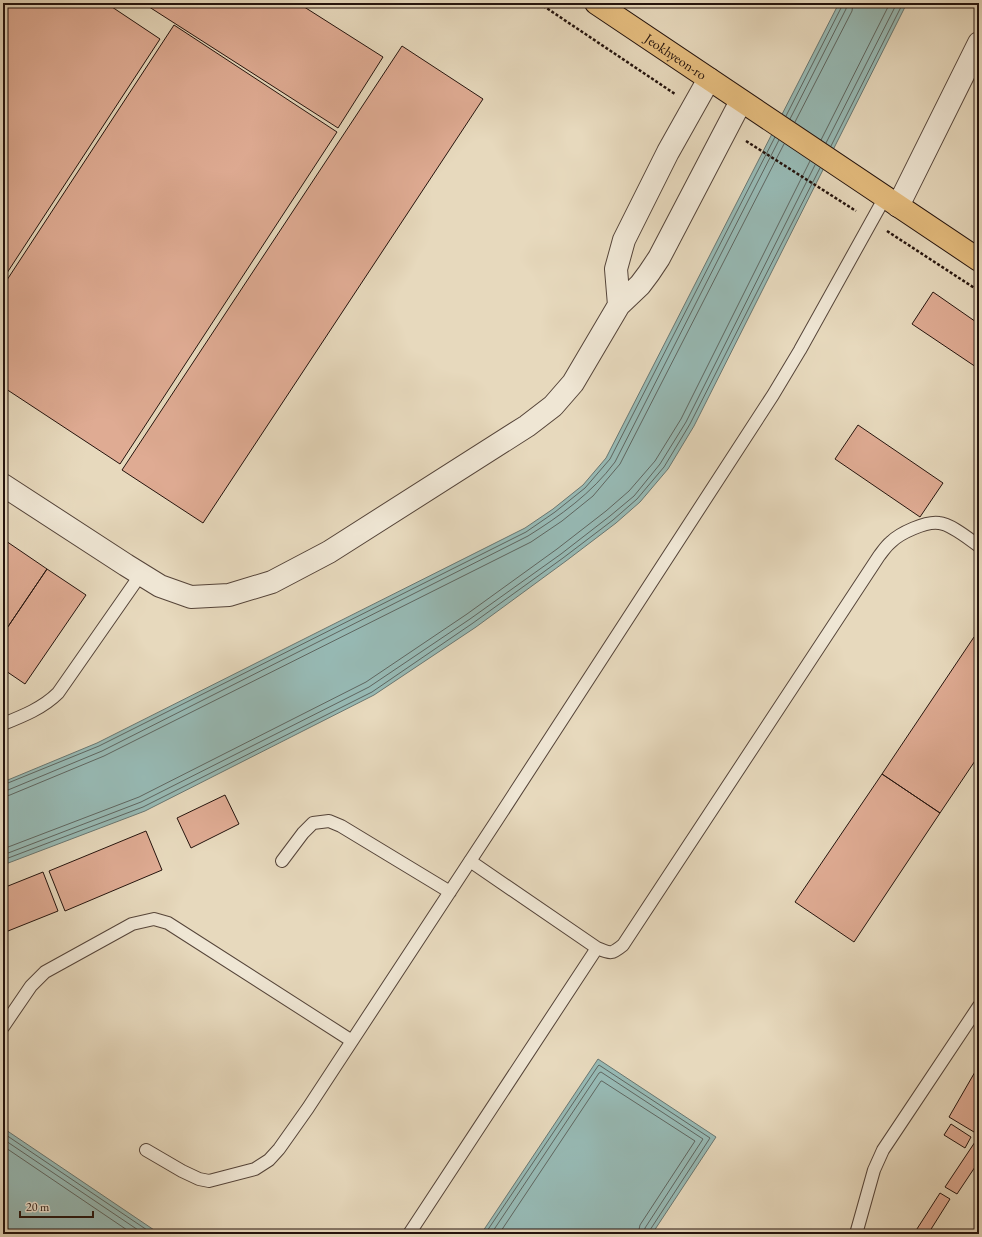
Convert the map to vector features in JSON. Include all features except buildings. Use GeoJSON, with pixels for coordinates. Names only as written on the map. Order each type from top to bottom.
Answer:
{"type":"FeatureCollection","features":[{"type":"Feature","properties":{"kind":"main road","name":"Jeokhyeon-ro"},"geometry":{"type":"LineString","coordinates":[[596,3],[891,202]]}},
{"type":"Feature","properties":{"kind":"main road"},"geometry":{"type":"LineString","coordinates":[[891,202],[979,260]]}},
{"type":"Feature","properties":{"kind":"street"},"geometry":{"type":"LineString","coordinates":[[891,202],[979,42]]}},
{"type":"Feature","properties":{"kind":"street"},"geometry":{"type":"LineString","coordinates":[[619,305],[616,269],[624,240],[668,152],[709,79]]}},
{"type":"Feature","properties":{"kind":"street"},"geometry":{"type":"LineString","coordinates":[[3,485],[160,586],[191,597],[229,595],[272,582],[329,552],[528,426],[553,406],[573,383],[619,305],[640,285],[659,258],[726,129],[748,106]]}},
{"type":"Feature","properties":{"kind":"lane"},"geometry":{"type":"LineString","coordinates":[[146,1150],[182,1171],[199,1179],[209,1181],[255,1169],[269,1160],[279,1149],[308,1108],[470,862],[773,395],[800,350],[872,221],[891,202]]}},
{"type":"Feature","properties":{"kind":"lane"},"geometry":{"type":"LineString","coordinates":[[470,862],[598,948],[607,952],[614,952],[623,945],[879,556],[890,542],[901,534],[924,525],[939,523],[950,527],[979,546]]}},
{"type":"Feature","properties":{"kind":"lane"},"geometry":{"type":"LineString","coordinates":[[3,724],[34,711],[51,700],[58,693],[141,574]]}},
{"type":"Feature","properties":{"kind":"lane"},"geometry":{"type":"LineString","coordinates":[[282,861],[303,833],[313,823],[329,821],[341,826],[450,892]]}},
{"type":"Feature","properties":{"kind":"lane"},"geometry":{"type":"LineString","coordinates":[[3,1027],[31,986],[45,972],[132,924],[154,919],[168,923],[352,1041]]}},
{"type":"Feature","properties":{"kind":"lane"},"geometry":{"type":"LineString","coordinates":[[409,1234],[598,948]]}},
{"type":"Feature","properties":{"kind":"lane"},"geometry":{"type":"LineString","coordinates":[[856,1234],[874,1170],[883,1150],[979,1006]]}},
{"type":"Feature","properties":{"kind":"path"},"geometry":{"type":"LineString","coordinates":[[539,3],[694,106]]}},
{"type":"Feature","properties":{"kind":"path"},"geometry":{"type":"LineString","coordinates":[[726,129],[872,221],[979,291]]}},
{"type":"Feature","properties":{"kind":"water"},"geometry":{"type":"Polygon","coordinates":[[[839,3],[907,3],[694,426],[668,469],[640,502],[616,523],[476,627],[374,695],[145,811],[3,865],[3,782],[97,743],[525,528],[553,509],[583,485],[606,458],[839,3]]]}},
{"type":"Feature","properties":{"kind":"water"},"geometry":{"type":"Polygon","coordinates":[[[598,1059],[716,1137],[652,1234],[481,1234],[598,1059]]]}},
{"type":"Feature","properties":{"kind":"water"},"geometry":{"type":"Polygon","coordinates":[[[3,1128],[160,1234],[3,1234],[3,1128]]]}}]}
